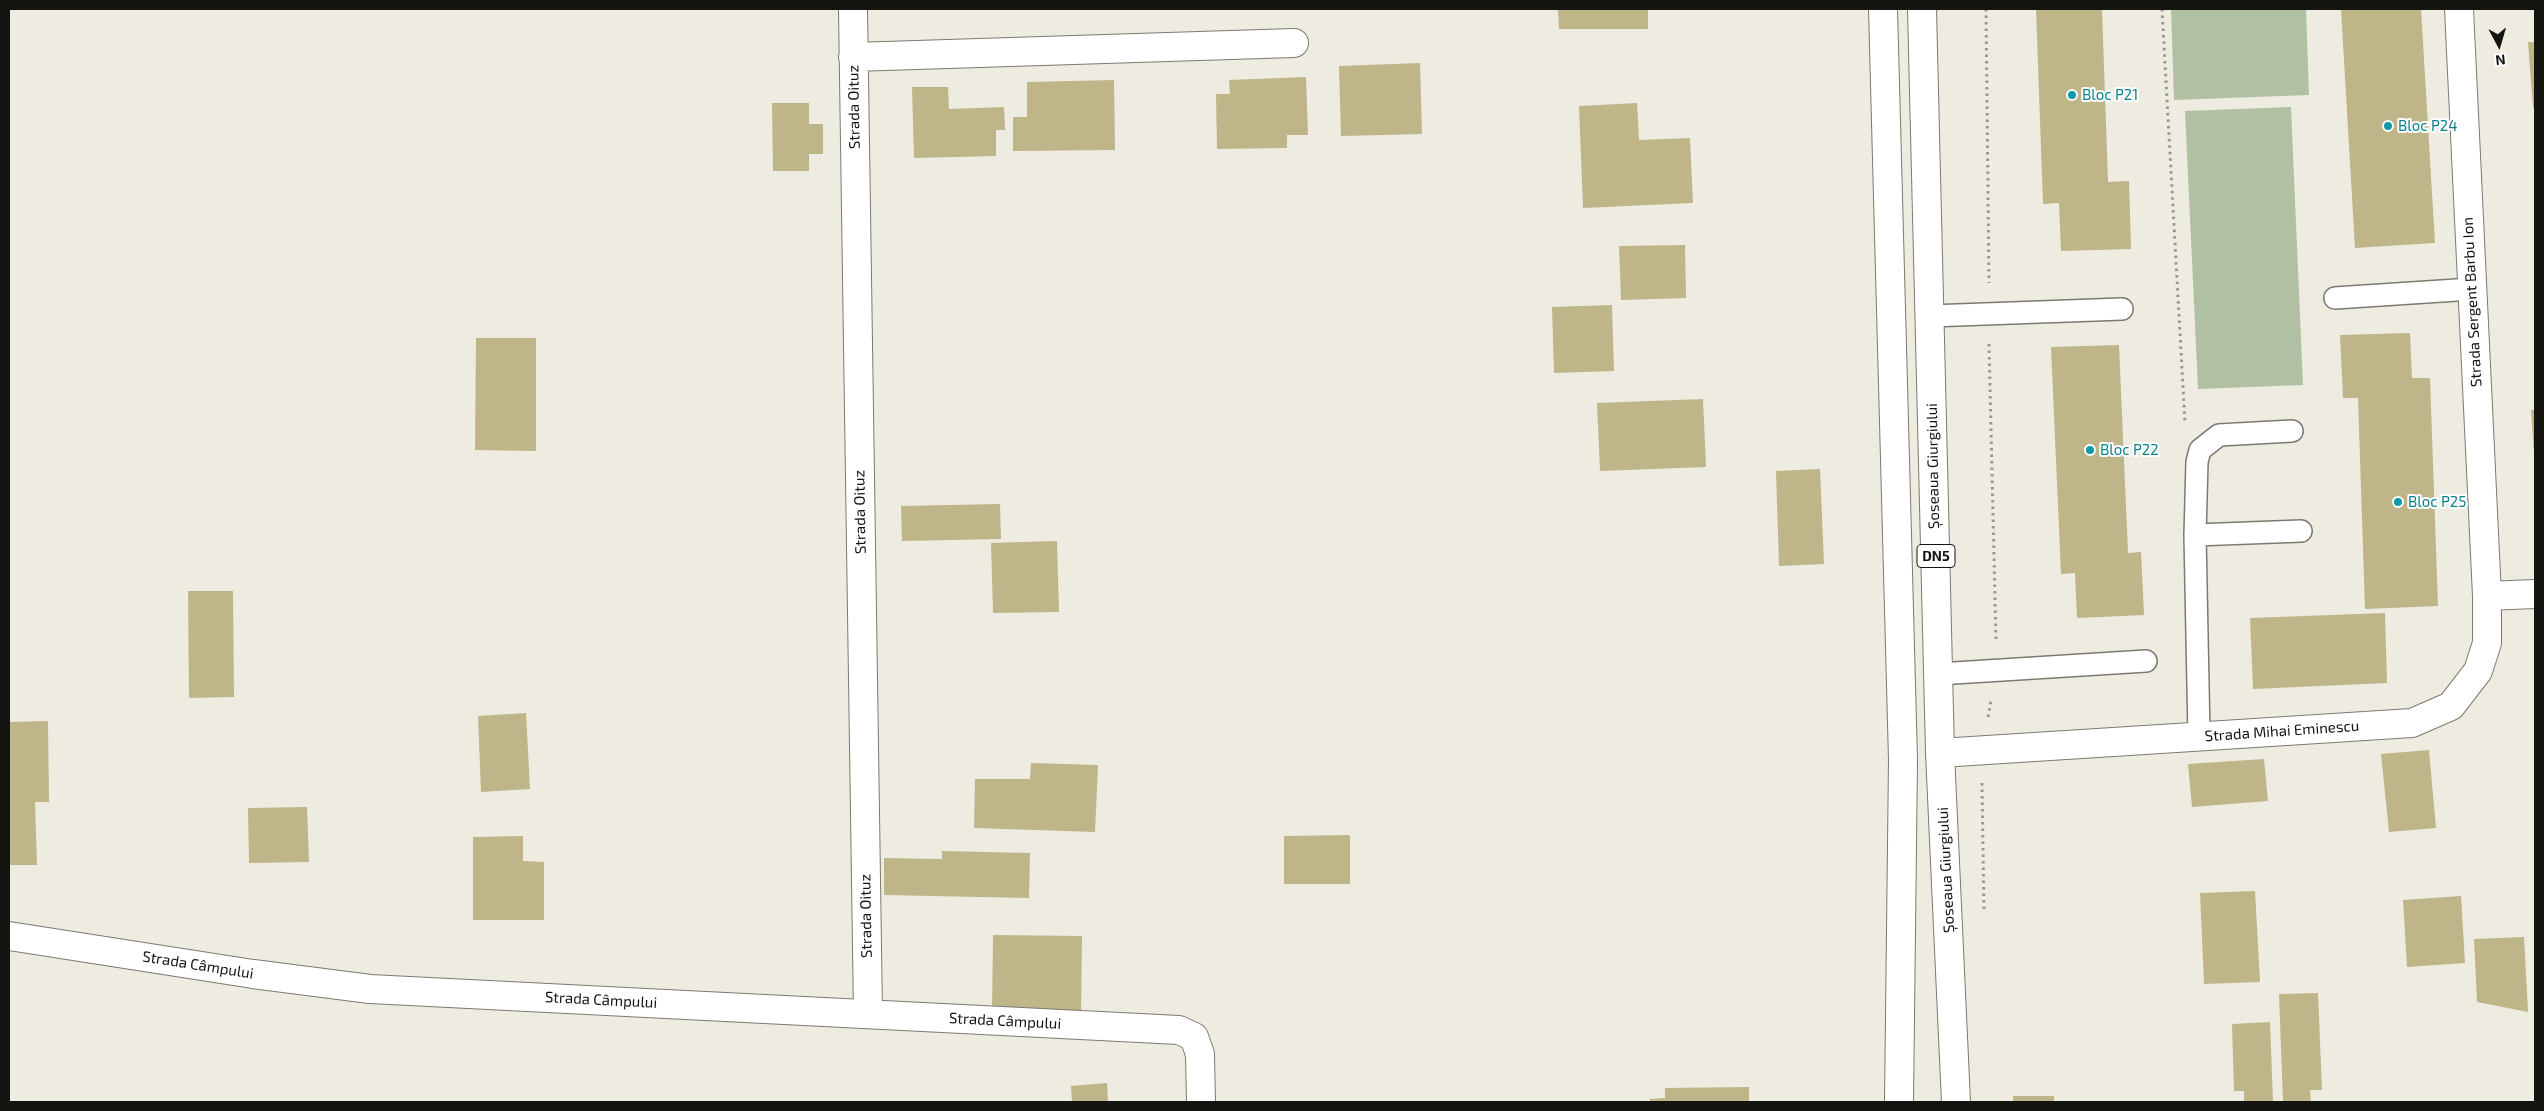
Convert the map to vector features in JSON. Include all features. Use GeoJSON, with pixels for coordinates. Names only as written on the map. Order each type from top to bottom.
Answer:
{"type":"FeatureCollection","features":[{"type":"Feature","properties":{"kind":"main road","name":"Strada Oituz"},"geometry":{"type":"LineString","coordinates":[[852,9],[868,1014]]}},
{"type":"Feature","properties":{"kind":"main road","name":"DN5"},"geometry":{"type":"LineString","coordinates":[[1883,9],[1903,760],[1899,1102]]}},
{"type":"Feature","properties":{"kind":"main road","name":"Șoseaua Giurgiului"},"geometry":{"type":"LineString","coordinates":[[1922,9],[1940,753],[1956,1102]]}},
{"type":"Feature","properties":{"kind":"main road","name":"Strada Sergent Barbu Ion"},"geometry":{"type":"LineString","coordinates":[[2459,9],[2486,596]]}},
{"type":"Feature","properties":{"kind":"main road"},"geometry":{"type":"LineString","coordinates":[[853,57],[1294,43]]}},
{"type":"Feature","properties":{"kind":"main road"},"geometry":{"type":"LineString","coordinates":[[2486,596],[2535,594]]}},
{"type":"Feature","properties":{"kind":"main road","name":"Strada Mihai Eminescu"},"geometry":{"type":"LineString","coordinates":[[1940,753],[2412,723],[2451,706],[2478,671],[2487,643],[2486,596]]}},
{"type":"Feature","properties":{"kind":"main road","name":"Strada Câmpului"},"geometry":{"type":"LineString","coordinates":[[9,936],[253,974],[370,989],[1179,1030],[1194,1037],[1200,1054],[1201,1102]]}},
{"type":"Feature","properties":{"kind":"lane"},"geometry":{"type":"LineString","coordinates":[[2334,298],[2472,289]]}},
{"type":"Feature","properties":{"kind":"lane"},"geometry":{"type":"LineString","coordinates":[[1930,316],[2122,309]]}},
{"type":"Feature","properties":{"kind":"lane"},"geometry":{"type":"LineString","coordinates":[[2199,736],[2195,535],[2197,462],[2200,450],[2218,434],[2292,431]]}},
{"type":"Feature","properties":{"kind":"lane"},"geometry":{"type":"LineString","coordinates":[[2195,535],[2301,531]]}},
{"type":"Feature","properties":{"kind":"lane"},"geometry":{"type":"LineString","coordinates":[[1938,674],[2146,661]]}},
{"type":"Feature","properties":{"kind":"path"},"geometry":{"type":"LineString","coordinates":[[1981,750],[1997,669],[1989,314],[1986,9]]}},
{"type":"Feature","properties":{"kind":"path"},"geometry":{"type":"LineString","coordinates":[[2162,9],[2185,434],[2197,462]]}},
{"type":"Feature","properties":{"kind":"green space"},"geometry":{"type":"Polygon","coordinates":[[[2171,9],[2306,9],[2309,95],[2174,100],[2171,9]]]}},
{"type":"Feature","properties":{"kind":"green space"},"geometry":{"type":"Polygon","coordinates":[[[2291,107],[2303,385],[2198,389],[2185,111],[2291,107]]]}},
{"type":"Feature","properties":{"kind":"building"},"geometry":{"type":"Polygon","coordinates":[[[1558,9],[1648,9],[1648,29],[1559,29],[1558,9]]]}},
{"type":"Feature","properties":{"kind":"building","name":"Bloc P21"},"geometry":{"type":"Polygon","coordinates":[[[2036,9],[2102,9],[2108,182],[2129,181],[2131,249],[2061,251],[2059,203],[2043,204],[2036,9]]]}},
{"type":"Feature","properties":{"kind":"building","name":"Bloc P24"},"geometry":{"type":"Polygon","coordinates":[[[2341,9],[2421,9],[2435,243],[2355,248],[2341,9]]]}},
{"type":"Feature","properties":{"kind":"building"},"geometry":{"type":"Polygon","coordinates":[[[2528,42],[2535,42],[2535,107],[2533,108],[2528,42]]]}},
{"type":"Feature","properties":{"kind":"building"},"geometry":{"type":"Polygon","coordinates":[[[1420,63],[1422,134],[1341,136],[1339,66],[1420,63]]]}},
{"type":"Feature","properties":{"kind":"building"},"geometry":{"type":"Polygon","coordinates":[[[1306,77],[1308,135],[1287,135],[1287,148],[1217,149],[1216,94],[1230,94],[1229,80],[1306,77]]]}},
{"type":"Feature","properties":{"kind":"building"},"geometry":{"type":"Polygon","coordinates":[[[1114,80],[1115,150],[1013,151],[1013,117],[1027,117],[1027,82],[1114,80]]]}},
{"type":"Feature","properties":{"kind":"building"},"geometry":{"type":"Polygon","coordinates":[[[912,87],[948,87],[949,109],[1004,107],[1005,130],[996,130],[996,156],[914,158],[912,87]]]}},
{"type":"Feature","properties":{"kind":"building"},"geometry":{"type":"Polygon","coordinates":[[[772,103],[809,103],[809,124],[823,124],[823,154],[809,154],[809,171],[773,171],[772,103]]]}},
{"type":"Feature","properties":{"kind":"building"},"geometry":{"type":"Polygon","coordinates":[[[1637,103],[1639,140],[1690,138],[1693,203],[1583,208],[1579,106],[1637,103]]]}},
{"type":"Feature","properties":{"kind":"building"},"geometry":{"type":"Polygon","coordinates":[[[1685,245],[1686,298],[1621,300],[1619,246],[1685,245]]]}},
{"type":"Feature","properties":{"kind":"building"},"geometry":{"type":"Polygon","coordinates":[[[1612,305],[1614,371],[1554,373],[1552,307],[1612,305]]]}},
{"type":"Feature","properties":{"kind":"building","name":"Bloc P25"},"geometry":{"type":"Polygon","coordinates":[[[2410,333],[2412,378],[2430,378],[2438,606],[2365,609],[2358,398],[2343,398],[2340,335],[2410,333]]]}},
{"type":"Feature","properties":{"kind":"building"},"geometry":{"type":"Polygon","coordinates":[[[476,338],[536,338],[536,451],[475,450],[476,338]]]}},
{"type":"Feature","properties":{"kind":"building","name":"Bloc P22"},"geometry":{"type":"Polygon","coordinates":[[[2119,345],[2128,553],[2141,552],[2144,615],[2077,618],[2075,573],[2061,574],[2051,347],[2119,345]]]}},
{"type":"Feature","properties":{"kind":"building"},"geometry":{"type":"Polygon","coordinates":[[[1703,399],[1706,467],[1600,471],[1597,403],[1703,399]]]}},
{"type":"Feature","properties":{"kind":"building"},"geometry":{"type":"Polygon","coordinates":[[[2531,410],[2535,410],[2535,455],[2534,455],[2531,410]]]}},
{"type":"Feature","properties":{"kind":"building"},"geometry":{"type":"Polygon","coordinates":[[[1820,469],[1824,564],[1779,566],[1776,471],[1820,469]]]}},
{"type":"Feature","properties":{"kind":"building"},"geometry":{"type":"Polygon","coordinates":[[[1000,504],[1001,539],[902,541],[901,506],[1000,504]]]}},
{"type":"Feature","properties":{"kind":"building"},"geometry":{"type":"Polygon","coordinates":[[[1057,541],[1059,612],[993,613],[991,543],[1057,541]]]}},
{"type":"Feature","properties":{"kind":"building"},"geometry":{"type":"Polygon","coordinates":[[[188,591],[233,591],[234,697],[189,698],[188,591]]]}},
{"type":"Feature","properties":{"kind":"building"},"geometry":{"type":"Polygon","coordinates":[[[2385,613],[2387,683],[2253,689],[2250,618],[2385,613]]]}},
{"type":"Feature","properties":{"kind":"building"},"geometry":{"type":"Polygon","coordinates":[[[526,713],[530,789],[481,792],[478,716],[526,713]]]}},
{"type":"Feature","properties":{"kind":"building"},"geometry":{"type":"Polygon","coordinates":[[[48,721],[49,802],[35,802],[37,865],[9,865],[9,722],[48,721]]]}},
{"type":"Feature","properties":{"kind":"building"},"geometry":{"type":"Polygon","coordinates":[[[2429,750],[2436,828],[2389,832],[2381,754],[2429,750]]]}},
{"type":"Feature","properties":{"kind":"building"},"geometry":{"type":"Polygon","coordinates":[[[2264,759],[2268,801],[2192,807],[2188,764],[2264,759]]]}},
{"type":"Feature","properties":{"kind":"building"},"geometry":{"type":"Polygon","coordinates":[[[1031,763],[1098,765],[1095,832],[974,828],[975,779],[1030,779],[1031,763]]]}},
{"type":"Feature","properties":{"kind":"building"},"geometry":{"type":"Polygon","coordinates":[[[307,807],[309,862],[249,863],[248,808],[307,807]]]}},
{"type":"Feature","properties":{"kind":"building"},"geometry":{"type":"Polygon","coordinates":[[[1350,835],[1350,884],[1284,884],[1284,836],[1350,835]]]}},
{"type":"Feature","properties":{"kind":"building"},"geometry":{"type":"Polygon","coordinates":[[[523,836],[523,861],[544,862],[544,920],[473,920],[473,837],[523,836]]]}},
{"type":"Feature","properties":{"kind":"building"},"geometry":{"type":"Polygon","coordinates":[[[942,851],[1030,853],[1029,898],[884,895],[884,858],[942,859],[942,851]]]}},
{"type":"Feature","properties":{"kind":"building"},"geometry":{"type":"Polygon","coordinates":[[[2255,891],[2260,982],[2204,984],[2200,893],[2255,891]]]}},
{"type":"Feature","properties":{"kind":"building"},"geometry":{"type":"Polygon","coordinates":[[[2461,896],[2465,963],[2407,967],[2403,900],[2461,896]]]}},
{"type":"Feature","properties":{"kind":"building"},"geometry":{"type":"Polygon","coordinates":[[[993,935],[1082,936],[1081,1013],[992,1011],[993,935]]]}},
{"type":"Feature","properties":{"kind":"building"},"geometry":{"type":"Polygon","coordinates":[[[2524,937],[2528,1012],[2477,1002],[2474,939],[2524,937]]]}},
{"type":"Feature","properties":{"kind":"building"},"geometry":{"type":"Polygon","coordinates":[[[2318,993],[2322,1090],[2310,1090],[2311,1102],[2283,1102],[2279,994],[2318,993]]]}},
{"type":"Feature","properties":{"kind":"building"},"geometry":{"type":"Polygon","coordinates":[[[2270,1022],[2273,1102],[2244,1102],[2244,1091],[2234,1091],[2232,1024],[2270,1022]]]}},
{"type":"Feature","properties":{"kind":"building"},"geometry":{"type":"Polygon","coordinates":[[[1107,1083],[1108,1102],[1072,1102],[1071,1086],[1107,1083]]]}},
{"type":"Feature","properties":{"kind":"building"},"geometry":{"type":"Polygon","coordinates":[[[1749,1087],[1749,1102],[1650,1102],[1650,1099],[1665,1098],[1665,1088],[1749,1087]]]}},
{"type":"Feature","properties":{"kind":"building"},"geometry":{"type":"Polygon","coordinates":[[[2013,1096],[2054,1096],[2054,1102],[2013,1102],[2013,1096]]]}},
{"type":"Feature","properties":{"kind":"place","name":"Bloc P21"},"geometry":{"type":"Point","coordinates":[2072,95]}},
{"type":"Feature","properties":{"kind":"place","name":"Bloc P24"},"geometry":{"type":"Point","coordinates":[2388,126]}},
{"type":"Feature","properties":{"kind":"place","name":"Bloc P22"},"geometry":{"type":"Point","coordinates":[2090,450]}},
{"type":"Feature","properties":{"kind":"place","name":"Bloc P25"},"geometry":{"type":"Point","coordinates":[2398,502]}}]}
